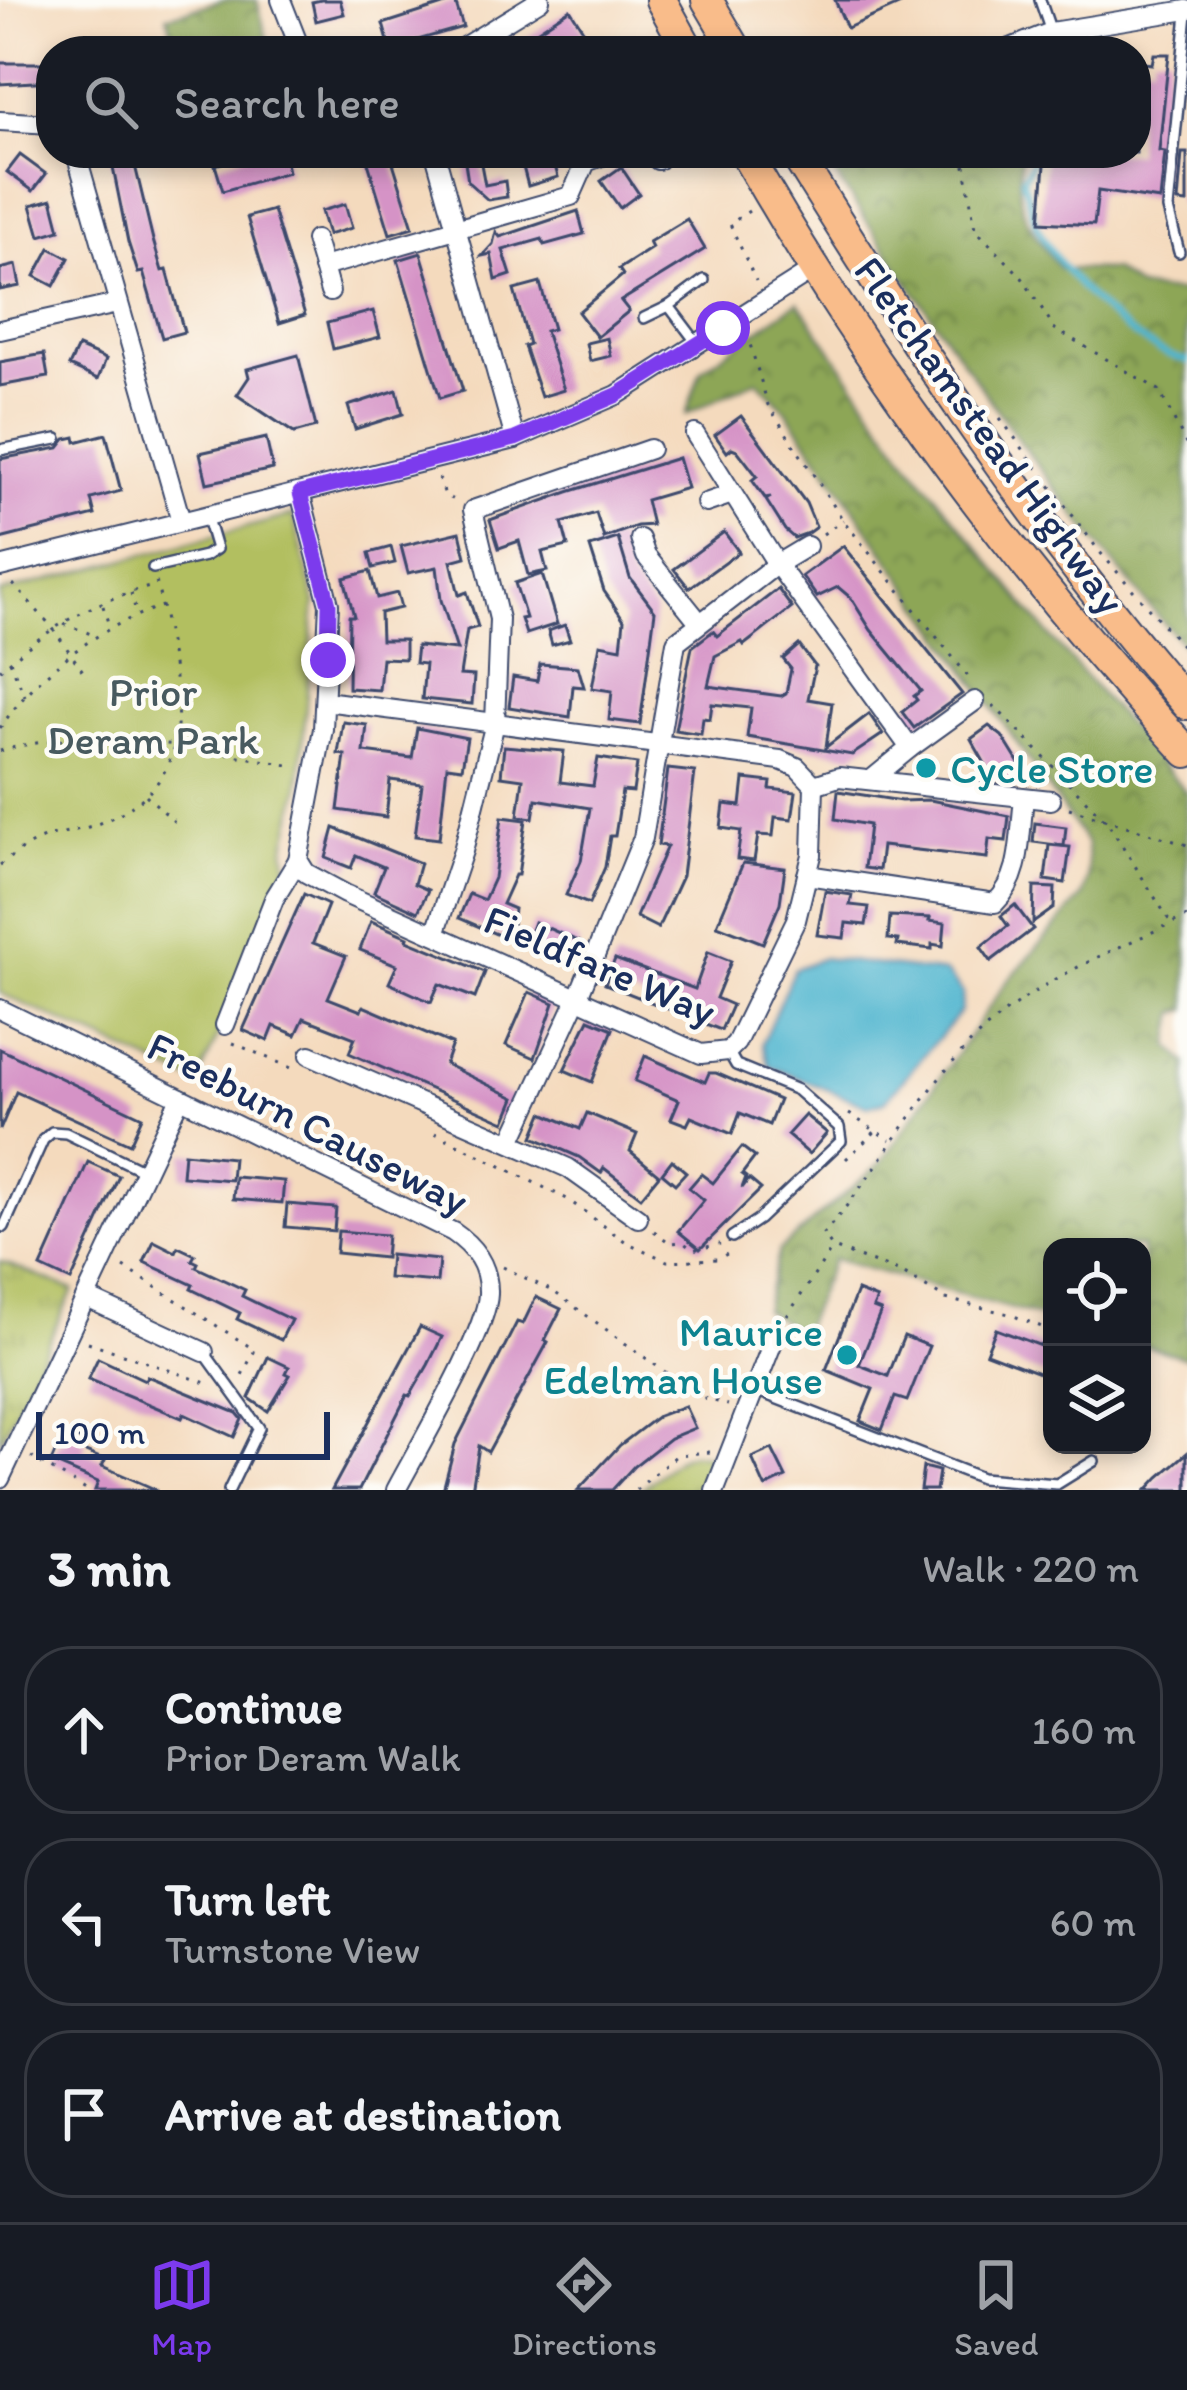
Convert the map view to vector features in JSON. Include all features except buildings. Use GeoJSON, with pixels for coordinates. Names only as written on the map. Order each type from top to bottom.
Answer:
{"type":"FeatureCollection","features":[{"type":"Feature","properties":{"kind":"highway"},"geometry":{"type":"LineString","coordinates":[[662,0],[681,36]]}},
{"type":"Feature","properties":{"kind":"highway"},"geometry":{"type":"LineString","coordinates":[[707,0],[727,36]]}},
{"type":"Feature","properties":{"kind":"highway","name":"Fletchamstead Highway"},"geometry":{"type":"LineString","coordinates":[[754,168],[913,411],[1051,596],[1187,752]]}},
{"type":"Feature","properties":{"kind":"highway","name":"Fletchamstead Highway"},"geometry":{"type":"LineString","coordinates":[[804,168],[880,291],[1002,468],[1123,630],[1187,704]]}},
{"type":"Feature","properties":{"kind":"street"},"geometry":{"type":"LineString","coordinates":[[281,0],[295,36]]}},
{"type":"Feature","properties":{"kind":"street"},"geometry":{"type":"LineString","coordinates":[[481,36],[540,0]]}},
{"type":"Feature","properties":{"kind":"street"},"geometry":{"type":"LineString","coordinates":[[1042,36],[1140,9],[1187,11]]}},
{"type":"Feature","properties":{"kind":"street"},"geometry":{"type":"LineString","coordinates":[[0,122],[36,123]]}},
{"type":"Feature","properties":{"kind":"street"},"geometry":{"type":"LineString","coordinates":[[80,168],[181,521]]}},
{"type":"Feature","properties":{"kind":"street"},"geometry":{"type":"LineString","coordinates":[[439,168],[515,439]]}},
{"type":"Feature","properties":{"kind":"street"},"geometry":{"type":"LineString","coordinates":[[322,267],[571,196],[583,168]]}},
{"type":"Feature","properties":{"kind":"street"},"geometry":{"type":"LineString","coordinates":[[315,240],[330,292]]}},
{"type":"Feature","properties":{"kind":"street"},"geometry":{"type":"LineString","coordinates":[[0,567],[515,439],[617,395],[816,268]]}},
{"type":"Feature","properties":{"kind":"street"},"geometry":{"type":"LineString","coordinates":[[0,330],[117,304]]}},
{"type":"Feature","properties":{"kind":"street"},"geometry":{"type":"LineString","coordinates":[[695,434],[776,564],[910,748]]}},
{"type":"Feature","properties":{"kind":"street"},"geometry":{"type":"LineString","coordinates":[[435,934],[463,851],[495,723],[499,620],[473,510],[642,455]]}},
{"type":"Feature","properties":{"kind":"street"},"geometry":{"type":"LineString","coordinates":[[225,1024],[274,899],[298,860],[312,800],[325,700],[329,604],[300,493]]}},
{"type":"Feature","properties":{"kind":"street"},"geometry":{"type":"LineString","coordinates":[[706,503],[732,494]]}},
{"type":"Feature","properties":{"kind":"street"},"geometry":{"type":"LineString","coordinates":[[640,538],[646,556],[698,622]]}},
{"type":"Feature","properties":{"kind":"street"},"geometry":{"type":"LineString","coordinates":[[511,1142],[578,997],[643,838],[676,642],[776,564],[807,546]]}},
{"type":"Feature","properties":{"kind":"street"},"geometry":{"type":"LineString","coordinates":[[325,700],[780,760],[797,767],[814,785],[839,776],[1051,800]]}},
{"type":"Feature","properties":{"kind":"street"},"geometry":{"type":"LineString","coordinates":[[871,780],[975,701]]}},
{"type":"Feature","properties":{"kind":"street","name":"Fieldfare Way"},"geometry":{"type":"LineString","coordinates":[[298,860],[306,873],[345,894],[700,1054],[728,1051],[743,1033],[796,920],[812,855],[814,785]]}},
{"type":"Feature","properties":{"kind":"street"},"geometry":{"type":"LineString","coordinates":[[807,875],[995,903],[1015,874],[1024,799]]}},
{"type":"Feature","properties":{"kind":"street","name":"Freeburn Causeway"},"geometry":{"type":"LineString","coordinates":[[0,1009],[453,1232],[478,1255],[487,1276],[485,1313],[396,1490]]}},
{"type":"Feature","properties":{"kind":"street"},"geometry":{"type":"LineString","coordinates":[[310,1054],[568,1168],[638,1218]]}},
{"type":"Feature","properties":{"kind":"street"},"geometry":{"type":"LineString","coordinates":[[0,1479],[180,1098]]}},
{"type":"Feature","properties":{"kind":"street"},"geometry":{"type":"LineString","coordinates":[[87,1298],[204,1352]]}},
{"type":"Feature","properties":{"kind":"street"},"geometry":{"type":"LineString","coordinates":[[715,1490],[776,1334]]}},
{"type":"Feature","properties":{"kind":"lane"},"geometry":{"type":"LineString","coordinates":[[1040,0],[1052,32]]}},
{"type":"Feature","properties":{"kind":"lane"},"geometry":{"type":"LineString","coordinates":[[1179,252],[1168,209],[1187,11]]}},
{"type":"Feature","properties":{"kind":"lane"},"geometry":{"type":"LineString","coordinates":[[644,318],[704,280]]}},
{"type":"Feature","properties":{"kind":"lane"},"geometry":{"type":"LineString","coordinates":[[669,306],[697,343]]}},
{"type":"Feature","properties":{"kind":"lane"},"geometry":{"type":"LineString","coordinates":[[0,450],[57,439]]}},
{"type":"Feature","properties":{"kind":"lane"},"geometry":{"type":"LineString","coordinates":[[153,568],[216,549],[206,515]]}},
{"type":"Feature","properties":{"kind":"lane"},"geometry":{"type":"LineString","coordinates":[[728,1051],[736,1065],[797,1090],[839,1127],[841,1141],[759,1219],[732,1237]]}},
{"type":"Feature","properties":{"kind":"lane"},"geometry":{"type":"LineString","coordinates":[[4,1227],[43,1140],[52,1132],[66,1133],[146,1172]]}},
{"type":"Feature","properties":{"kind":"lane"},"geometry":{"type":"LineString","coordinates":[[204,1352],[259,1428],[229,1490]]}},
{"type":"Feature","properties":{"kind":"lane"},"geometry":{"type":"LineString","coordinates":[[755,1390],[981,1478],[1057,1484],[1094,1461]]}},
{"type":"Feature","properties":{"kind":"path"},"geometry":{"type":"LineString","coordinates":[[965,168],[975,229],[1022,276],[1055,328],[1159,390],[1187,446]]}},
{"type":"Feature","properties":{"kind":"path"},"geometry":{"type":"LineString","coordinates":[[749,211],[730,224],[764,299]]}},
{"type":"Feature","properties":{"kind":"path"},"geometry":{"type":"LineString","coordinates":[[742,315],[768,405],[843,520],[983,694],[1108,823],[1172,923]]}},
{"type":"Feature","properties":{"kind":"path"},"geometry":{"type":"LineString","coordinates":[[1001,420],[1100,551],[1187,652]]}},
{"type":"Feature","properties":{"kind":"path"},"geometry":{"type":"LineString","coordinates":[[433,460],[445,494],[473,510]]}},
{"type":"Feature","properties":{"kind":"path"},"geometry":{"type":"LineString","coordinates":[[807,546],[843,520]]}},
{"type":"Feature","properties":{"kind":"path"},"geometry":{"type":"LineString","coordinates":[[0,865],[33,842],[101,823],[146,795],[163,777],[176,746],[180,713],[153,568]]}},
{"type":"Feature","properties":{"kind":"path"},"geometry":{"type":"LineString","coordinates":[[13,584],[87,676]]}},
{"type":"Feature","properties":{"kind":"path"},"geometry":{"type":"LineString","coordinates":[[0,670],[52,627],[130,591],[157,585]]}},
{"type":"Feature","properties":{"kind":"path"},"geometry":{"type":"LineString","coordinates":[[130,591],[137,614]]}},
{"type":"Feature","properties":{"kind":"path"},"geometry":{"type":"LineString","coordinates":[[102,603],[109,628]]}},
{"type":"Feature","properties":{"kind":"path"},"geometry":{"type":"LineString","coordinates":[[0,728],[3,718],[96,636],[162,606]]}},
{"type":"Feature","properties":{"kind":"path"},"geometry":{"type":"LineString","coordinates":[[61,623],[96,636]]}},
{"type":"Feature","properties":{"kind":"path"},"geometry":{"type":"LineString","coordinates":[[10,661],[26,697]]}},
{"type":"Feature","properties":{"kind":"path"},"geometry":{"type":"LineString","coordinates":[[0,751],[79,736],[316,769]]}},
{"type":"Feature","properties":{"kind":"path"},"geometry":{"type":"LineString","coordinates":[[146,795],[179,826]]}},
{"type":"Feature","properties":{"kind":"path"},"geometry":{"type":"LineString","coordinates":[[1051,800],[1108,823],[1187,845]]}},
{"type":"Feature","properties":{"kind":"path"},"geometry":{"type":"LineString","coordinates":[[1043,1328],[946,1299],[901,1272],[833,1248],[823,1234],[890,1140],[948,1069],[1002,1014],[1060,974],[1187,916]]}},
{"type":"Feature","properties":{"kind":"path"},"geometry":{"type":"LineString","coordinates":[[876,1131],[890,1140]]}},
{"type":"Feature","properties":{"kind":"path"},"geometry":{"type":"LineString","coordinates":[[638,1218],[670,1243],[683,1241],[693,1250],[714,1248],[732,1237]]}},
{"type":"Feature","properties":{"kind":"path"},"geometry":{"type":"LineString","coordinates":[[776,1334],[833,1248]]}},
{"type":"Feature","properties":{"kind":"path"},"geometry":{"type":"LineString","coordinates":[[478,1255],[554,1292],[700,1397],[747,1411]]}},
{"type":"Feature","properties":{"kind":"path"},"geometry":{"type":"LineString","coordinates":[[15,1447],[86,1490]]}},
{"type":"Feature","properties":{"kind":"path"},"geometry":{"type":"LineString","coordinates":[[636,1490],[676,1455],[702,1450],[727,1459]]}},
{"type":"Feature","properties":{"kind":"green space"},"geometry":{"type":"Polygon","coordinates":[[[224,0],[257,0],[266,36],[173,36],[167,16],[224,0]]]}},
{"type":"Feature","properties":{"kind":"green space"},"geometry":{"type":"Polygon","coordinates":[[[831,168],[1020,168],[1025,216],[1060,269],[1113,270],[1138,288],[1187,293],[1187,649],[1045,475],[831,168]]]}},
{"type":"Feature","properties":{"kind":"green space"},"geometry":{"type":"Polygon","coordinates":[[[798,302],[905,457],[1049,635],[1187,793],[1187,1010],[1176,1013],[1170,1046],[1187,1063],[1187,1358],[1151,1348],[1151,1238],[1043,1238],[1043,1317],[833,1259],[801,1333],[764,1310],[779,1250],[880,1164],[1006,983],[1083,896],[1087,844],[785,409],[757,380],[686,414],[701,370],[798,302]]]}},
{"type":"Feature","properties":{"kind":"green space","name":"Prior Deram Park"},"geometry":{"type":"Polygon","coordinates":[[[293,515],[315,602],[299,789],[285,850],[288,875],[197,1083],[0,993],[0,593],[293,515]]]}},
{"type":"Feature","properties":{"kind":"green space"},"geometry":{"type":"Polygon","coordinates":[[[0,1261],[73,1290],[0,1443],[0,1261]]]}},
{"type":"Feature","properties":{"kind":"green space"},"geometry":{"type":"Polygon","coordinates":[[[691,1453],[712,1456],[699,1490],[640,1490],[680,1457],[691,1453]]]}},
{"type":"Feature","properties":{"kind":"water"},"geometry":{"type":"Polygon","coordinates":[[[823,958],[946,973],[963,993],[961,1011],[885,1101],[868,1106],[769,1066],[762,1043],[794,969],[823,958]]]}},
{"type":"Feature","properties":{"kind":"waterway"},"geometry":{"type":"LineString","coordinates":[[1028,168],[1023,179],[1037,225],[1062,266],[1121,326],[1166,354],[1187,361]]}},
{"type":"Feature","properties":{"kind":"place","name":"Cycle Store"},"geometry":{"type":"Point","coordinates":[926,768]}},
{"type":"Feature","properties":{"kind":"place","name":"Maurice Edelman House"},"geometry":{"type":"Point","coordinates":[847,1355]}},
{"type":"Feature","properties":{"kind":"route"},"geometry":{"type":"LineString","coordinates":[[328,660],[329,604],[300,493],[515,439],[589,410],[723,328]]}}]}
